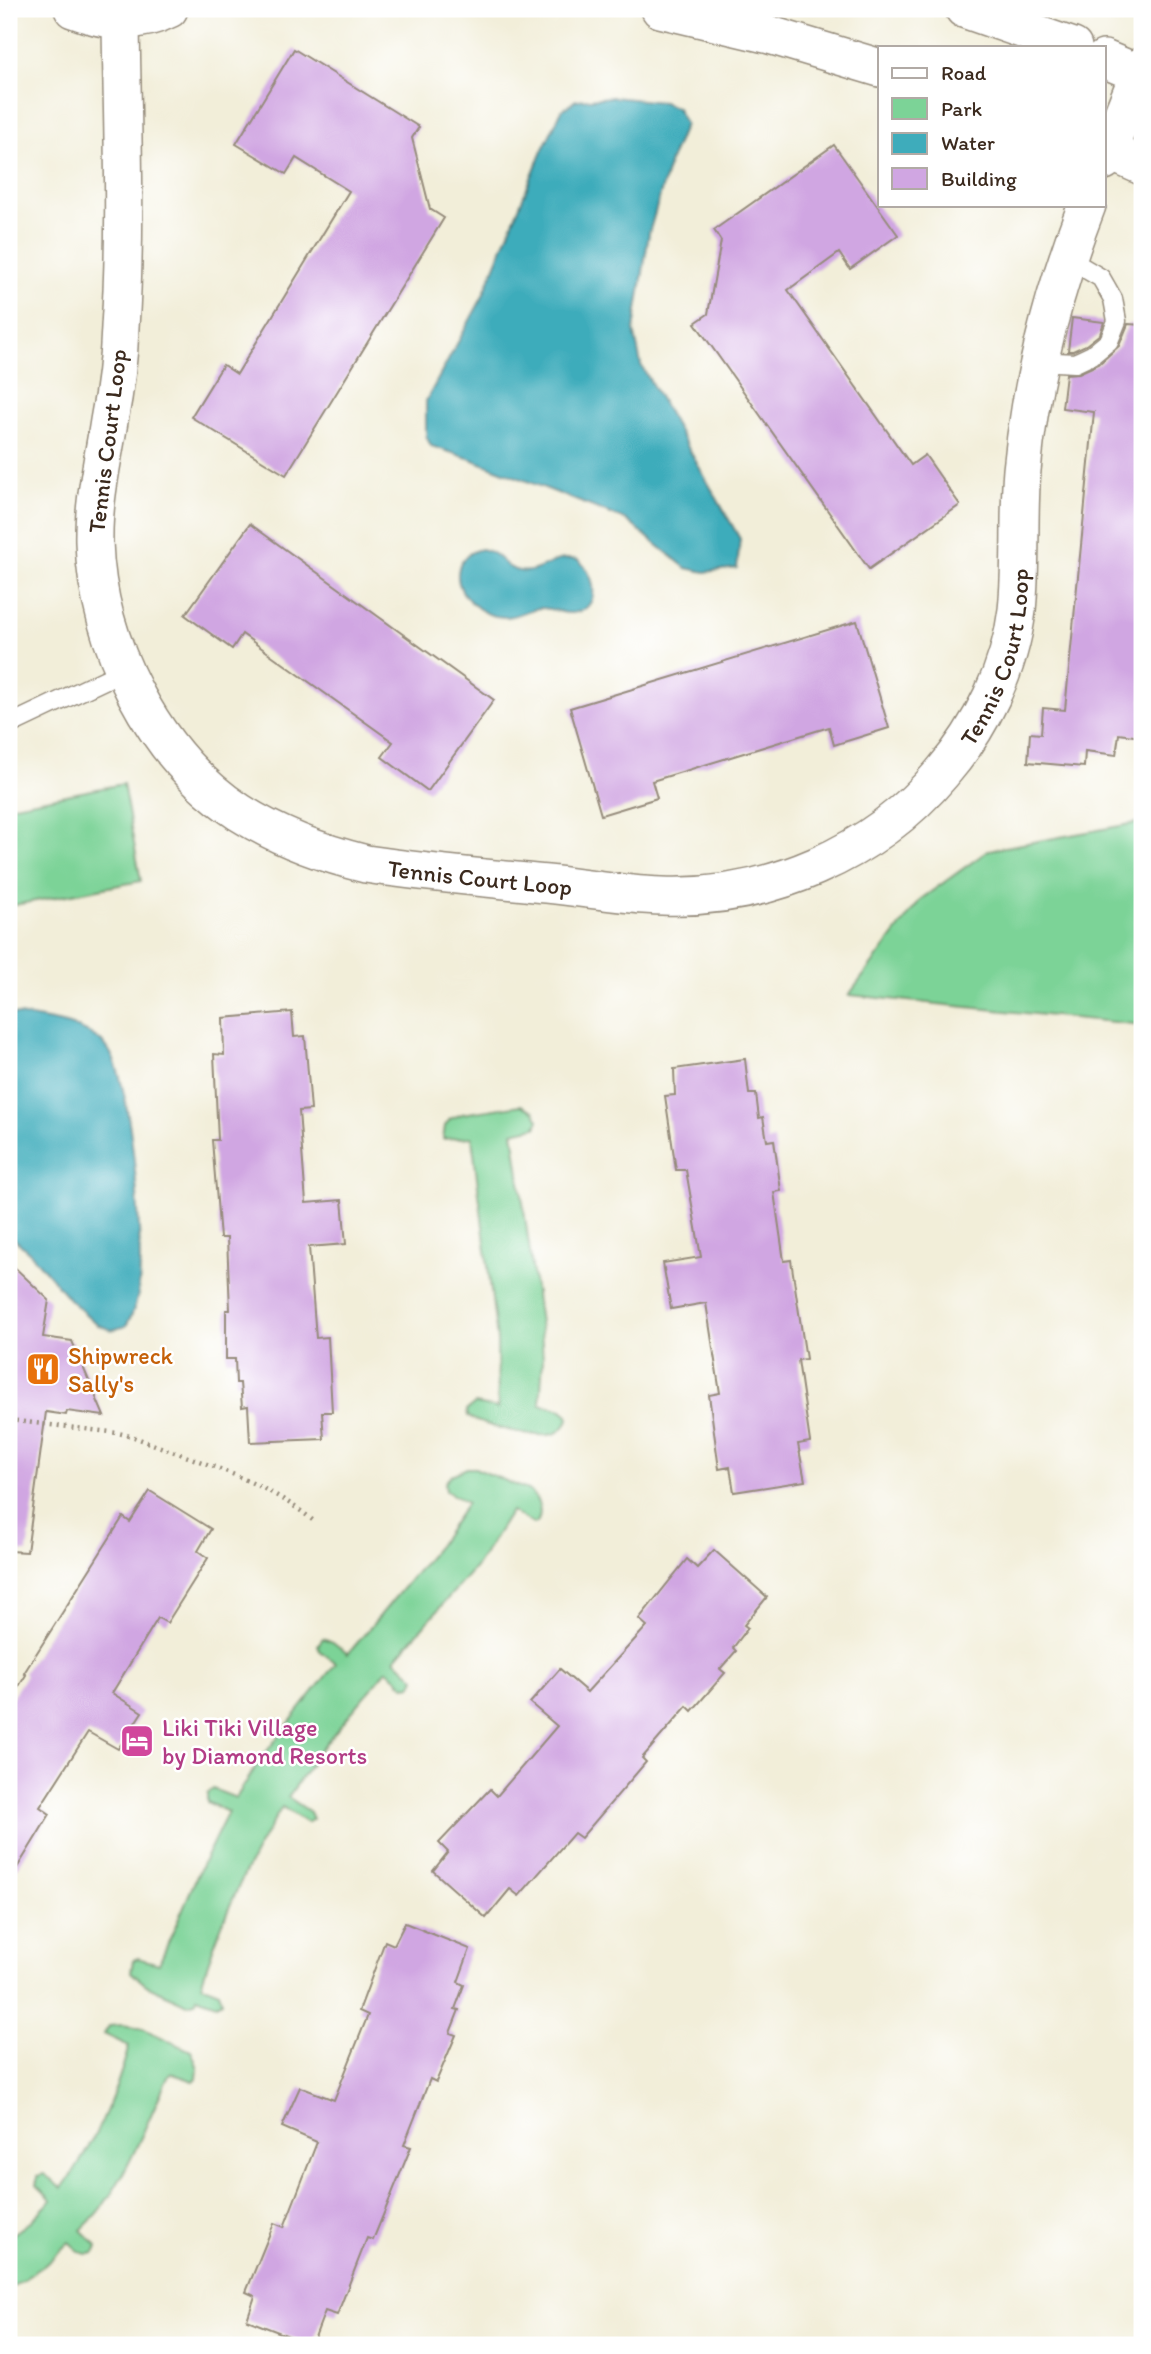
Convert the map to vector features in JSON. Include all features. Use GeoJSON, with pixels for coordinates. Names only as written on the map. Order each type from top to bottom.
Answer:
{"type":"FeatureCollection","features":[{"type":"Feature","properties":{"kind":"street"},"geometry":{"type":"LineString","coordinates":[[73,9],[95,17],[121,20],[144,18],[169,9]]}},
{"type":"Feature","properties":{"kind":"street"},"geometry":{"type":"LineString","coordinates":[[660,9],[770,35],[878,67]]}},
{"type":"Feature","properties":{"kind":"street"},"geometry":{"type":"LineString","coordinates":[[964,9],[1070,46]]}},
{"type":"Feature","properties":{"kind":"street","name":"Tennis Court Loop"},"geometry":{"type":"LineString","coordinates":[[121,20],[121,326],[109,421],[97,487],[94,540],[103,614],[125,670],[155,725],[192,772],[238,811],[270,830],[331,856],[403,869],[661,896],[724,893],[787,878],[848,850],[903,812],[928,790],[950,764],[983,715],[997,684],[1017,611],[1022,471],[1038,361],[1067,258],[1087,206]]}},
{"type":"Feature","properties":{"kind":"street"},"geometry":{"type":"LineString","coordinates":[[1106,61],[1141,72],[1106,151]]}},
{"type":"Feature","properties":{"kind":"street"},"geometry":{"type":"LineString","coordinates":[[1106,153],[1142,166]]}},
{"type":"Feature","properties":{"kind":"lane"},"geometry":{"type":"LineString","coordinates":[[1038,361],[1075,363],[1092,355],[1109,341],[1117,321],[1113,299],[1101,278],[1067,258]]}},
{"type":"Feature","properties":{"kind":"lane"},"geometry":{"type":"LineString","coordinates":[[9,725],[125,670]]}},
{"type":"Feature","properties":{"kind":"path"},"geometry":{"type":"LineString","coordinates":[[9,1420],[134,1437],[265,1489],[296,1506],[315,1522]]}},
{"type":"Feature","properties":{"kind":"green space"},"geometry":{"type":"Polygon","coordinates":[[[123,784],[141,881],[9,906],[9,806],[123,784]]]}},
{"type":"Feature","properties":{"kind":"green space"},"geometry":{"type":"Polygon","coordinates":[[[1142,822],[1142,1025],[849,995],[921,899],[989,850],[1142,822]]]}},
{"type":"Feature","properties":{"kind":"green space"},"geometry":{"type":"Polygon","coordinates":[[[521,1105],[534,1111],[539,1120],[536,1127],[513,1132],[541,1330],[543,1359],[540,1404],[562,1410],[569,1419],[558,1432],[546,1435],[509,1430],[468,1416],[467,1410],[475,1404],[498,1408],[497,1340],[472,1137],[443,1139],[445,1126],[450,1119],[462,1114],[521,1105]]]}},
{"type":"Feature","properties":{"kind":"green space"},"geometry":{"type":"Polygon","coordinates":[[[467,1468],[475,1468],[530,1491],[539,1506],[537,1523],[533,1524],[511,1511],[477,1565],[395,1659],[415,1678],[412,1685],[405,1686],[387,1670],[325,1744],[288,1797],[310,1812],[313,1819],[307,1823],[282,1807],[246,1871],[226,1915],[201,1985],[219,1992],[222,2001],[216,2004],[197,1997],[195,2002],[187,2004],[146,1985],[131,1972],[133,1960],[138,1958],[159,1964],[228,1812],[207,1802],[207,1793],[213,1789],[236,1798],[260,1760],[336,1663],[320,1651],[318,1645],[323,1638],[348,1654],[438,1546],[467,1503],[446,1491],[445,1483],[451,1475],[467,1468]]]}},
{"type":"Feature","properties":{"kind":"green space"},"geometry":{"type":"Polygon","coordinates":[[[123,2025],[144,2029],[191,2051],[198,2068],[197,2078],[194,2081],[170,2073],[122,2177],[110,2196],[81,2230],[97,2247],[94,2253],[83,2253],[69,2242],[45,2265],[9,2289],[9,2237],[30,2222],[52,2200],[37,2185],[37,2176],[44,2174],[62,2188],[94,2138],[117,2084],[129,2046],[104,2034],[109,2026],[123,2025]]]}},
{"type":"Feature","properties":{"kind":"water"},"geometry":{"type":"Polygon","coordinates":[[[612,97],[663,102],[677,108],[685,124],[670,161],[649,233],[634,330],[641,365],[740,539],[737,568],[705,572],[686,568],[626,520],[431,446],[426,436],[426,401],[482,298],[542,151],[562,110],[576,100],[612,97]]]}},
{"type":"Feature","properties":{"kind":"water"},"geometry":{"type":"Polygon","coordinates":[[[481,549],[493,553],[509,567],[519,571],[534,570],[560,560],[578,560],[589,574],[592,599],[588,606],[572,613],[544,608],[509,617],[488,613],[467,597],[462,590],[458,574],[462,560],[468,554],[481,549]]]}},
{"type":"Feature","properties":{"kind":"water"},"geometry":{"type":"Polygon","coordinates":[[[9,1013],[84,1030],[104,1044],[114,1061],[129,1122],[139,1234],[138,1291],[135,1307],[126,1326],[112,1330],[98,1325],[70,1300],[31,1254],[9,1234],[9,1013]]]}},
{"type":"Feature","properties":{"kind":"building"},"geometry":{"type":"Polygon","coordinates":[[[294,49],[419,127],[412,138],[430,209],[444,218],[286,475],[191,417],[223,365],[237,374],[349,191],[296,158],[286,174],[236,144],[294,49]]]}},
{"type":"Feature","properties":{"kind":"building"},"geometry":{"type":"Polygon","coordinates":[[[834,145],[898,235],[850,269],[839,253],[788,290],[911,465],[925,455],[960,505],[869,569],[695,323],[708,314],[721,241],[714,230],[834,145]]]}},
{"type":"Feature","properties":{"kind":"building"},"geometry":{"type":"Polygon","coordinates":[[[1072,318],[1104,322],[1100,334],[1086,345],[1068,351],[1072,318]]]}},
{"type":"Feature","properties":{"kind":"building"},"geometry":{"type":"Polygon","coordinates":[[[1128,324],[1142,325],[1142,737],[1119,734],[1116,755],[1085,751],[1084,767],[1028,762],[1030,733],[1041,734],[1043,708],[1065,710],[1094,412],[1062,408],[1066,374],[1079,373],[1099,364],[1119,346],[1128,324]]]}},
{"type":"Feature","properties":{"kind":"building"},"geometry":{"type":"Polygon","coordinates":[[[250,524],[494,700],[428,791],[382,757],[393,742],[242,634],[232,649],[185,615],[250,524]]]}},
{"type":"Feature","properties":{"kind":"building"},"geometry":{"type":"Polygon","coordinates":[[[857,621],[889,728],[834,745],[829,727],[652,781],[657,798],[601,815],[570,708],[857,621]]]}},
{"type":"Feature","properties":{"kind":"building"},"geometry":{"type":"Polygon","coordinates":[[[292,1012],[294,1037],[305,1036],[311,1110],[299,1111],[306,1203],[342,1200],[346,1244],[309,1247],[316,1338],[328,1337],[332,1412],[322,1412],[324,1439],[250,1442],[248,1406],[242,1407],[240,1383],[236,1383],[235,1359],[226,1359],[226,1310],[230,1310],[227,1238],[220,1238],[212,1140],[218,1140],[214,1054],[224,1055],[223,1018],[292,1012]]]}},
{"type":"Feature","properties":{"kind":"building"},"geometry":{"type":"Polygon","coordinates":[[[745,1059],[749,1094],[756,1094],[759,1118],[763,1117],[767,1141],[774,1140],[781,1191],[774,1192],[784,1261],[791,1260],[806,1359],[798,1360],[810,1442],[798,1444],[805,1481],[734,1492],[730,1467],[719,1469],[709,1395],[720,1393],[706,1303],[671,1309],[663,1263],[701,1257],[686,1170],[676,1170],[665,1096],[675,1095],[674,1069],[745,1059]]]}},
{"type":"Feature","properties":{"kind":"building"},"geometry":{"type":"Polygon","coordinates":[[[9,1262],[49,1300],[43,1337],[72,1341],[104,1416],[67,1411],[66,1415],[46,1412],[27,1552],[9,1551],[9,1262]]]}},
{"type":"Feature","properties":{"kind":"building"},"geometry":{"type":"Polygon","coordinates":[[[150,1491],[211,1529],[198,1551],[208,1558],[167,1623],[158,1618],[112,1693],[142,1712],[118,1749],[88,1732],[40,1807],[50,1814],[9,1881],[9,1702],[26,1675],[24,1673],[123,1517],[130,1522],[150,1491]]]}},
{"type":"Feature","properties":{"kind":"building"},"geometry":{"type":"Polygon","coordinates":[[[714,1550],[767,1597],[744,1625],[748,1628],[733,1648],[736,1651],[720,1669],[725,1673],[692,1711],[687,1706],[642,1758],[646,1762],[581,1838],[574,1833],[519,1896],[510,1889],[486,1918],[433,1871],[448,1852],[439,1843],[490,1789],[497,1796],[557,1726],[530,1703],[560,1669],[587,1692],[647,1626],[639,1619],[687,1559],[697,1568],[714,1550]]]}},
{"type":"Feature","properties":{"kind":"building"},"geometry":{"type":"Polygon","coordinates":[[[405,1923],[470,1949],[458,1982],[464,1985],[455,2009],[459,2010],[450,2033],[456,2035],[436,2082],[430,2079],[404,2145],[411,2147],[373,2240],[367,2238],[337,2315],[325,2311],[312,2345],[247,2320],[255,2296],[246,2292],[274,2223],[284,2227],[317,2142],[282,2127],[300,2087],[334,2100],[368,2015],[359,2011],[385,1941],[394,1945],[405,1923]]]}},
{"type":"Feature","properties":{"kind":"place","name":"Shipwreck Sally's"},"geometry":{"type":"Point","coordinates":[43,1369]}},
{"type":"Feature","properties":{"kind":"place","name":"Liki Tiki Village by Diamond Resorts"},"geometry":{"type":"Point","coordinates":[137,1741]}}]}
